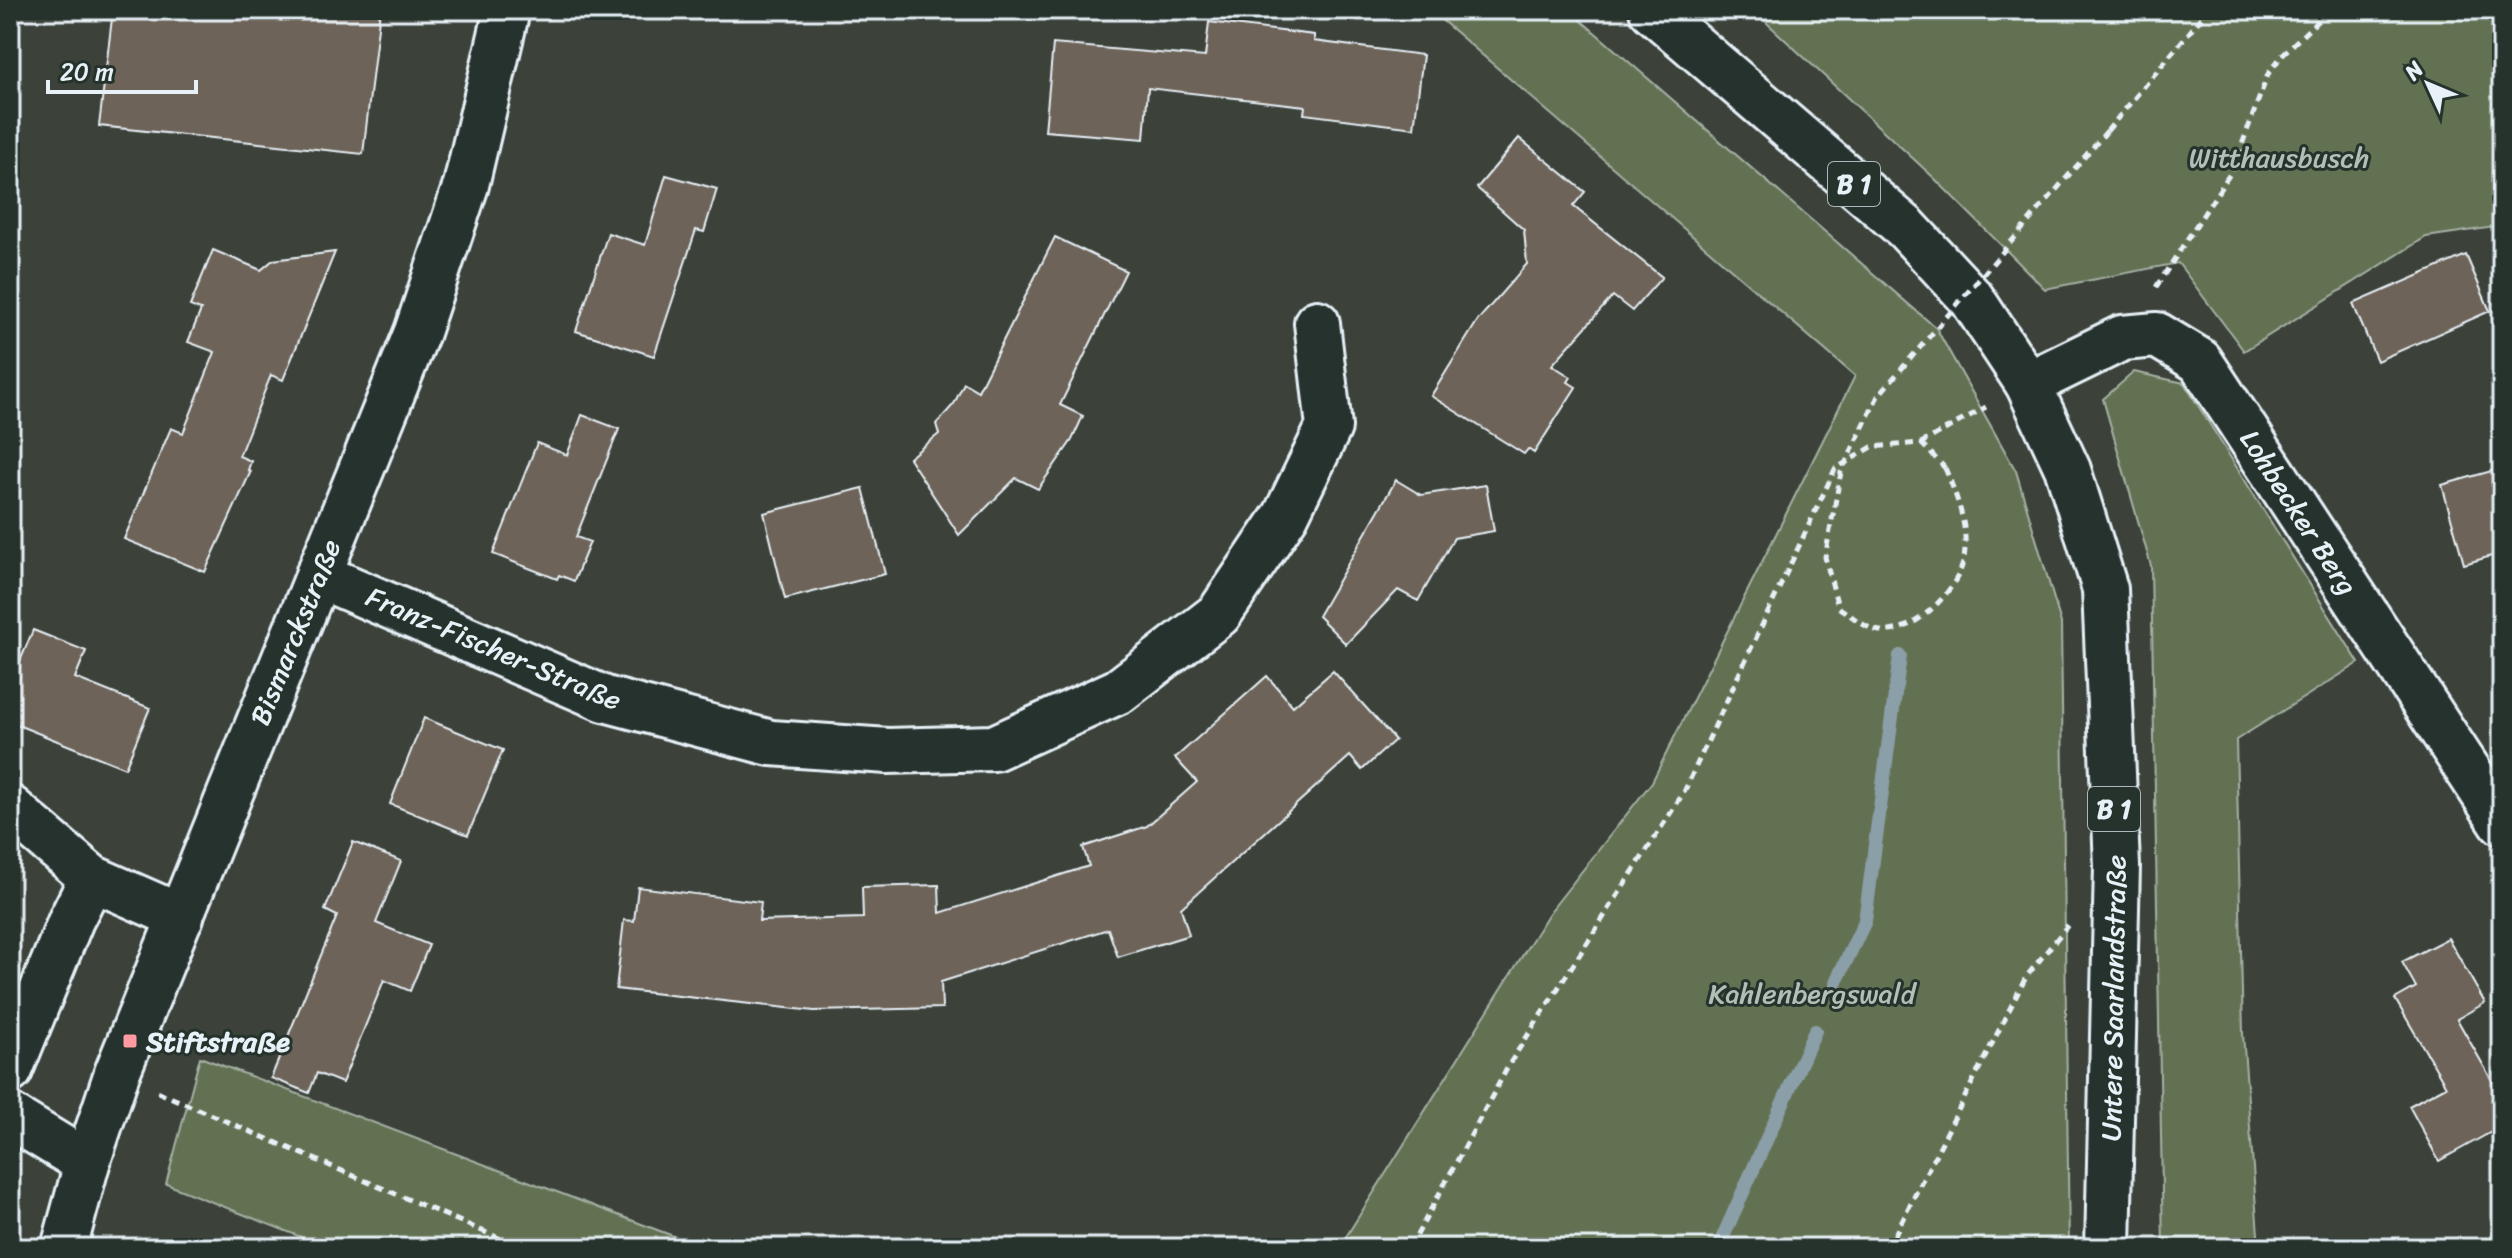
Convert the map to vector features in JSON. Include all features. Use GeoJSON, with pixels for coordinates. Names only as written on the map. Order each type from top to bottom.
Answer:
{"type":"FeatureCollection","features":[{"type":"Feature","properties":{"kind":"main road","name":"Bismarckstraße"},"geometry":{"type":"LineString","coordinates":[[64,1248],[87,1163],[117,1073],[431,288],[466,185],[507,10]]}},
{"type":"Feature","properties":{"kind":"main road","name":"Untere Saarlandstraße"},"geometry":{"type":"LineString","coordinates":[[1652,10],[1906,228],[1972,299],[2028,384],[2068,470],[2105,589],[2117,866],[2108,1248]]}},
{"type":"Feature","properties":{"kind":"main road","name":"Franz-Fischer-Straße"},"geometry":{"type":"LineString","coordinates":[[318,575],[605,699],[771,743],[888,751],[994,748],[1119,691],[1219,614],[1286,515],[1329,427],[1317,323]]}},
{"type":"Feature","properties":{"kind":"main road","name":"Lohbecker Berg"},"geometry":{"type":"LineString","coordinates":[[2028,384],[2122,338],[2157,335],[2200,361],[2502,822]]}},
{"type":"Feature","properties":{"kind":"main road"},"geometry":{"type":"LineString","coordinates":[[10,808],[92,878],[181,917]]}},
{"type":"Feature","properties":{"kind":"main road"},"geometry":{"type":"LineString","coordinates":[[10,1070],[71,920],[92,878]]}},
{"type":"Feature","properties":{"kind":"main road"},"geometry":{"type":"LineString","coordinates":[[10,1116],[87,1163]]}},
{"type":"Feature","properties":{"kind":"path"},"geometry":{"type":"LineString","coordinates":[[1921,443],[1945,468],[1962,510],[1964,560],[1940,605],[1902,628],[1876,630],[1838,607],[1825,557],[1841,472],[1878,396],[2208,10]]}},
{"type":"Feature","properties":{"kind":"path"},"geometry":{"type":"LineString","coordinates":[[2122,338],[2233,169],[2268,74],[2283,54],[2329,10]]}},
{"type":"Feature","properties":{"kind":"path"},"geometry":{"type":"LineString","coordinates":[[1410,1248],[1510,1063],[1684,792],[1835,469],[1872,447],[1921,443],[2028,384]]}},
{"type":"Feature","properties":{"kind":"path"},"geometry":{"type":"LineString","coordinates":[[1889,1247],[2026,977],[2117,866]]}},
{"type":"Feature","properties":{"kind":"path"},"geometry":{"type":"LineString","coordinates":[[117,1073],[522,1248]]}},
{"type":"Feature","properties":{"kind":"green space","name":"Kahlenbergswald"},"geometry":{"type":"Polygon","coordinates":[[[1430,10],[1569,10],[1936,328],[2016,471],[2061,623],[2069,1248],[1339,1248],[1549,913],[1652,782],[1855,376],[1430,10]]]}},
{"type":"Feature","properties":{"kind":"green space","name":"Witthausbusch"},"geometry":{"type":"Polygon","coordinates":[[[1753,10],[2502,10],[2502,226],[2426,237],[2244,351],[2178,263],[2045,289],[1933,177],[1753,10]]]}},
{"type":"Feature","properties":{"kind":"green space"},"geometry":{"type":"Polygon","coordinates":[[[2134,372],[2184,383],[2359,663],[2236,740],[2243,1034],[2259,1248],[2163,1248],[2151,566],[2103,399],[2134,372]]]}},
{"type":"Feature","properties":{"kind":"green space"},"geometry":{"type":"Polygon","coordinates":[[[200,1057],[705,1248],[329,1248],[166,1184],[200,1057]]]}},
{"type":"Feature","properties":{"kind":"building"},"geometry":{"type":"Polygon","coordinates":[[[113,10],[380,10],[363,154],[99,126],[113,10]]]}},
{"type":"Feature","properties":{"kind":"building"},"geometry":{"type":"Polygon","coordinates":[[[1209,22],[1314,35],[1314,41],[1423,55],[1414,128],[1304,114],[1305,106],[1148,88],[1144,139],[1045,131],[1053,44],[1205,57],[1209,22]]]}},
{"type":"Feature","properties":{"kind":"building"},"geometry":{"type":"Polygon","coordinates":[[[1519,138],[1585,192],[1573,206],[1662,277],[1632,311],[1613,296],[1552,365],[1571,377],[1568,382],[1576,387],[1534,453],[1528,449],[1524,454],[1431,396],[1478,320],[1527,264],[1524,230],[1477,188],[1519,138]]]}},
{"type":"Feature","properties":{"kind":"building"},"geometry":{"type":"Polygon","coordinates":[[[666,175],[717,189],[704,232],[696,230],[654,356],[576,331],[608,233],[645,245],[666,175]]]}},
{"type":"Feature","properties":{"kind":"building"},"geometry":{"type":"Polygon","coordinates":[[[1055,237],[1126,271],[1060,405],[1083,416],[1072,440],[1038,489],[1016,478],[959,535],[909,458],[939,434],[936,424],[954,404],[964,383],[978,391],[1055,237]]]}},
{"type":"Feature","properties":{"kind":"building"},"geometry":{"type":"Polygon","coordinates":[[[213,250],[261,270],[273,260],[335,252],[283,380],[271,375],[239,456],[251,461],[248,470],[251,471],[205,572],[124,539],[171,428],[183,433],[215,352],[188,342],[201,310],[190,306],[213,250]]]}},
{"type":"Feature","properties":{"kind":"building"},"geometry":{"type":"Polygon","coordinates":[[[2466,255],[2490,311],[2377,361],[2353,304],[2466,255]]]}},
{"type":"Feature","properties":{"kind":"building"},"geometry":{"type":"Polygon","coordinates":[[[582,415],[619,429],[576,537],[590,542],[574,581],[559,575],[557,579],[493,554],[537,443],[567,455],[582,415]]]}},
{"type":"Feature","properties":{"kind":"building"},"geometry":{"type":"Polygon","coordinates":[[[2502,468],[2502,553],[2464,564],[2442,485],[2502,468]]]}},
{"type":"Feature","properties":{"kind":"building"},"geometry":{"type":"Polygon","coordinates":[[[1396,480],[1421,495],[1486,485],[1494,531],[1454,538],[1418,601],[1398,590],[1346,644],[1318,616],[1396,480]]]}},
{"type":"Feature","properties":{"kind":"building"},"geometry":{"type":"Polygon","coordinates":[[[863,488],[885,574],[785,599],[764,513],[863,488]]]}},
{"type":"Feature","properties":{"kind":"building"},"geometry":{"type":"Polygon","coordinates":[[[33,630],[86,651],[75,678],[150,708],[125,768],[10,722],[10,685],[33,630]]]}},
{"type":"Feature","properties":{"kind":"building"},"geometry":{"type":"Polygon","coordinates":[[[1333,671],[1395,740],[1362,770],[1350,756],[1181,908],[1189,935],[1118,957],[1108,929],[941,982],[942,1008],[814,1011],[616,989],[624,920],[634,921],[638,887],[761,902],[759,921],[863,918],[862,887],[939,885],[940,913],[1089,866],[1083,847],[1147,826],[1197,782],[1175,758],[1267,676],[1293,706],[1333,671]]]}},
{"type":"Feature","properties":{"kind":"building"},"geometry":{"type":"Polygon","coordinates":[[[424,718],[503,750],[468,835],[390,804],[424,718]]]}},
{"type":"Feature","properties":{"kind":"building"},"geometry":{"type":"Polygon","coordinates":[[[353,842],[401,861],[376,923],[429,945],[410,991],[384,980],[342,1083],[317,1073],[309,1093],[271,1078],[337,916],[325,910],[353,842]]]}},
{"type":"Feature","properties":{"kind":"building"},"geometry":{"type":"Polygon","coordinates":[[[2448,938],[2485,1003],[2457,1019],[2502,1098],[2502,1126],[2439,1161],[2409,1106],[2446,1086],[2395,999],[2416,987],[2402,962],[2448,938]]]}},
{"type":"Feature","properties":{"kind":"waterway"},"geometry":{"type":"LineString","coordinates":[[1836,982],[1865,921],[1900,656]]}},
{"type":"Feature","properties":{"kind":"waterway"},"geometry":{"type":"LineString","coordinates":[[1718,1248],[1815,1031]]}},
{"type":"Feature","properties":{"kind":"place","name":"Stiftstraße"},"geometry":{"type":"Point","coordinates":[130,1041]}}]}
